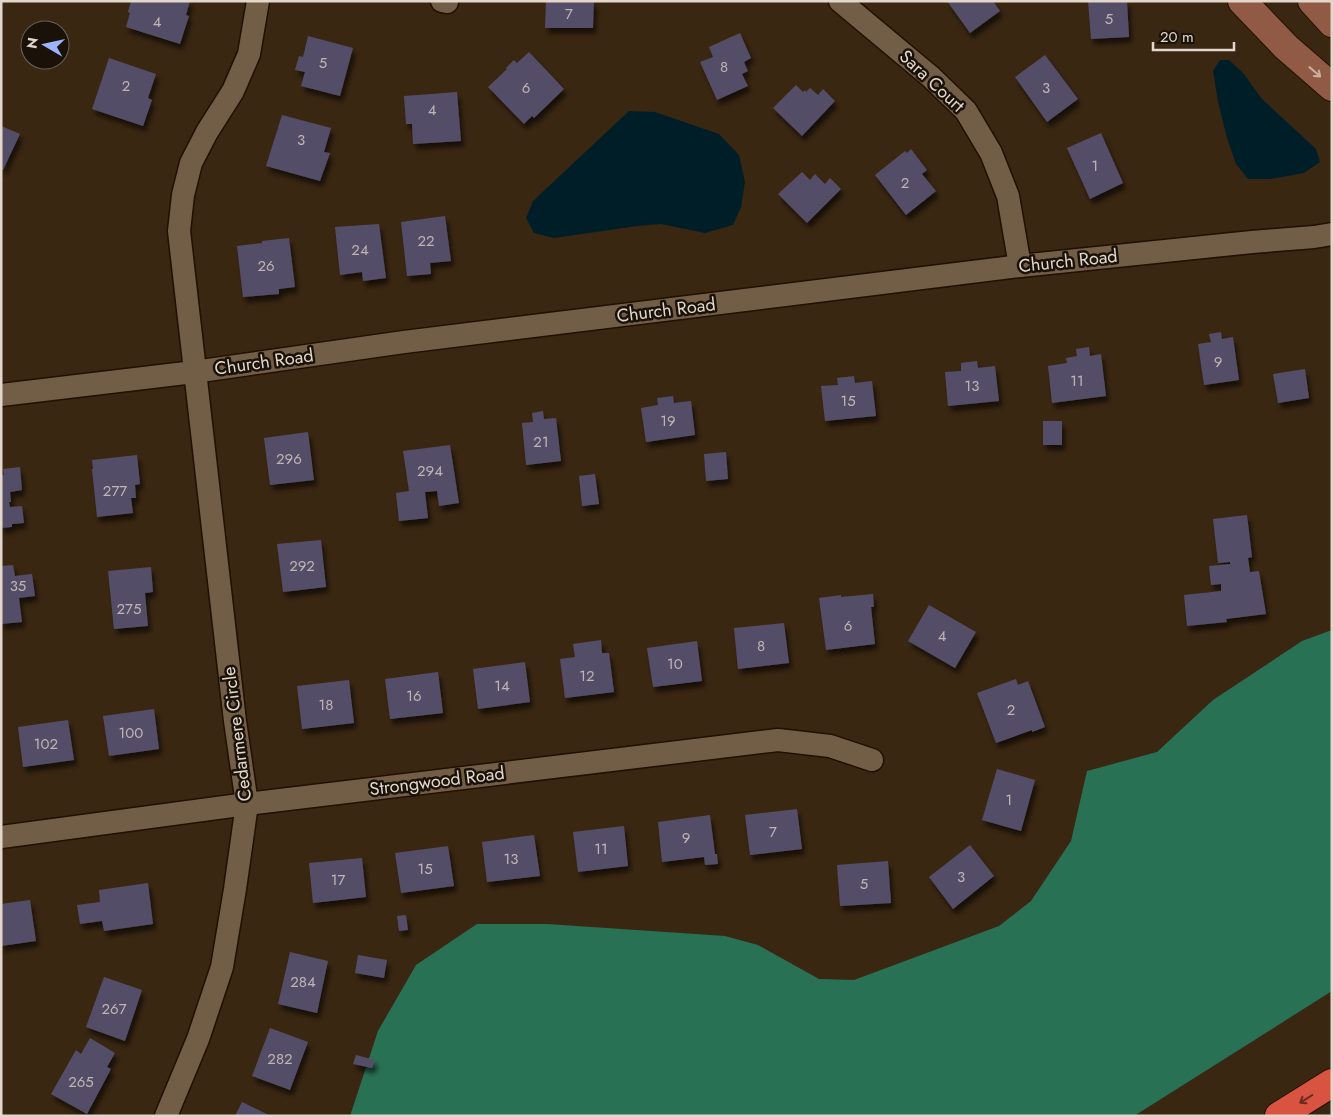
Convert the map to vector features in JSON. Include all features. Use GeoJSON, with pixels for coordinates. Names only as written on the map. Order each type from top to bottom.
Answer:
{"type":"FeatureCollection","features":[{"type":"Feature","properties":{"kind":"highway"},"geometry":{"type":"LineString","coordinates":[[1279,1116],[1332,1083]]}},
{"type":"Feature","properties":{"kind":"main road"},"geometry":{"type":"LineString","coordinates":[[1242,1],[1286,47],[1332,86]]}},
{"type":"Feature","properties":{"kind":"main road"},"geometry":{"type":"LineString","coordinates":[[1312,1],[1332,23]]}},
{"type":"Feature","properties":{"kind":"street","name":"Cedarmere Circle"},"geometry":{"type":"LineString","coordinates":[[166,1116],[198,1040],[222,967],[247,804],[235,721],[179,231],[182,196],[191,164],[207,132],[233,91],[249,54],[258,1]]}},
{"type":"Feature","properties":{"kind":"street"},"geometry":{"type":"LineString","coordinates":[[442,1],[447,2]]}},
{"type":"Feature","properties":{"kind":"street","name":"Sara Court"},"geometry":{"type":"LineString","coordinates":[[840,1],[931,77],[966,111],[991,153],[1008,196],[1020,266]]}},
{"type":"Feature","properties":{"kind":"street","name":"Church Road"},"geometry":{"type":"LineString","coordinates":[[1,395],[194,372],[404,342],[1020,266],[1332,234]]}},
{"type":"Feature","properties":{"kind":"street","name":"Strongwood Road"},"geometry":{"type":"LineString","coordinates":[[1,837],[247,804],[778,740],[830,746],[872,760]]}},
{"type":"Feature","properties":{"kind":"green space"},"geometry":{"type":"Polygon","coordinates":[[[1332,630],[1332,991],[1134,1116],[350,1116],[378,1031],[416,965],[477,924],[547,924],[725,936],[758,945],[819,979],[854,980],[999,926],[1031,901],[1071,841],[1087,771],[1157,752],[1213,700],[1302,641],[1332,630]]]}},
{"type":"Feature","properties":{"kind":"water"},"geometry":{"type":"Polygon","coordinates":[[[1220,60],[1229,60],[1243,73],[1262,99],[1316,149],[1320,162],[1304,173],[1271,179],[1248,179],[1236,164],[1218,102],[1213,71],[1220,60]]]}},
{"type":"Feature","properties":{"kind":"water"},"geometry":{"type":"Polygon","coordinates":[[[629,111],[655,112],[719,134],[739,155],[745,182],[741,207],[733,225],[705,233],[661,224],[554,238],[534,233],[526,218],[533,201],[629,111]]]}},
{"type":"Feature","properties":{"kind":"building"},"geometry":{"type":"Polygon","coordinates":[[[131,1],[190,1],[186,15],[189,16],[180,44],[126,27],[131,1]]]}},
{"type":"Feature","properties":{"kind":"building"},"geometry":{"type":"Polygon","coordinates":[[[546,1],[594,1],[593,28],[545,28],[546,1]]]}},
{"type":"Feature","properties":{"kind":"building"},"geometry":{"type":"Polygon","coordinates":[[[947,1],[993,1],[1000,11],[970,33],[947,1]]]}},
{"type":"Feature","properties":{"kind":"building"},"geometry":{"type":"Polygon","coordinates":[[[1088,1],[1127,1],[1129,37],[1091,39],[1088,1]]]}},
{"type":"Feature","properties":{"kind":"building"},"geometry":{"type":"Polygon","coordinates":[[[740,33],[751,58],[744,62],[748,71],[742,74],[748,86],[717,100],[700,62],[713,57],[709,47],[740,33]]]}},
{"type":"Feature","properties":{"kind":"building"},"geometry":{"type":"Polygon","coordinates":[[[308,36],[353,48],[340,96],[301,86],[305,72],[295,70],[299,56],[303,57],[308,36]]]}},
{"type":"Feature","properties":{"kind":"building"},"geometry":{"type":"Polygon","coordinates":[[[529,52],[564,89],[534,118],[532,116],[524,124],[488,87],[514,60],[517,63],[529,52]]]}},
{"type":"Feature","properties":{"kind":"building"},"geometry":{"type":"Polygon","coordinates":[[[1045,55],[1078,99],[1047,122],[1015,77],[1045,55]]]}},
{"type":"Feature","properties":{"kind":"building"},"geometry":{"type":"Polygon","coordinates":[[[109,58],[156,74],[148,98],[152,100],[143,126],[92,109],[109,58]]]}},
{"type":"Feature","properties":{"kind":"building"},"geometry":{"type":"Polygon","coordinates":[[[796,85],[803,92],[810,88],[818,95],[823,89],[835,101],[802,136],[773,108],[796,85]]]}},
{"type":"Feature","properties":{"kind":"building"},"geometry":{"type":"Polygon","coordinates":[[[457,92],[461,141],[413,144],[412,124],[406,124],[404,96],[457,92]]]}},
{"type":"Feature","properties":{"kind":"building"},"geometry":{"type":"Polygon","coordinates":[[[282,115],[331,128],[324,152],[330,153],[320,181],[266,166],[282,115]]]}},
{"type":"Feature","properties":{"kind":"building"},"geometry":{"type":"Polygon","coordinates":[[[1,126],[20,134],[3,170],[1,169],[1,126]]]}},
{"type":"Feature","properties":{"kind":"building"},"geometry":{"type":"Polygon","coordinates":[[[1101,133],[1123,183],[1090,199],[1067,148],[1101,133]]]}},
{"type":"Feature","properties":{"kind":"building"},"geometry":{"type":"Polygon","coordinates":[[[911,149],[927,170],[922,174],[936,191],[906,215],[875,175],[905,151],[907,153],[911,149]]]}},
{"type":"Feature","properties":{"kind":"building"},"geometry":{"type":"Polygon","coordinates":[[[802,172],[810,180],[815,174],[825,184],[830,178],[841,189],[807,223],[778,194],[802,172]]]}},
{"type":"Feature","properties":{"kind":"building"},"geometry":{"type":"Polygon","coordinates":[[[445,216],[451,261],[430,263],[431,274],[407,276],[401,222],[445,216]]]}},
{"type":"Feature","properties":{"kind":"building"},"geometry":{"type":"Polygon","coordinates":[[[379,224],[386,278],[363,281],[362,272],[340,275],[335,227],[379,224]]]}},
{"type":"Feature","properties":{"kind":"building"},"geometry":{"type":"Polygon","coordinates":[[[289,238],[295,287],[279,289],[279,294],[243,297],[237,246],[289,238]]]}},
{"type":"Feature","properties":{"kind":"building"},"geometry":{"type":"Polygon","coordinates":[[[1221,332],[1222,339],[1233,337],[1239,380],[1204,385],[1198,344],[1211,342],[1209,334],[1221,332]]]}},
{"type":"Feature","properties":{"kind":"building"},"geometry":{"type":"Polygon","coordinates":[[[1089,347],[1090,356],[1101,354],[1106,396],[1052,403],[1048,366],[1067,363],[1066,358],[1077,356],[1076,349],[1089,347]]]}},
{"type":"Feature","properties":{"kind":"building"},"geometry":{"type":"Polygon","coordinates":[[[977,361],[978,368],[995,366],[999,401],[948,406],[945,372],[961,371],[961,363],[977,361]]]}},
{"type":"Feature","properties":{"kind":"building"},"geometry":{"type":"Polygon","coordinates":[[[1305,369],[1309,398],[1278,403],[1273,374],[1305,369]]]}},
{"type":"Feature","properties":{"kind":"building"},"geometry":{"type":"Polygon","coordinates":[[[854,376],[855,383],[872,381],[876,416],[825,421],[821,386],[838,385],[837,378],[854,376]]]}},
{"type":"Feature","properties":{"kind":"building"},"geometry":{"type":"Polygon","coordinates":[[[673,396],[674,403],[691,401],[695,435],[646,442],[641,408],[658,405],[657,398],[673,396]]]}},
{"type":"Feature","properties":{"kind":"building"},"geometry":{"type":"Polygon","coordinates":[[[543,411],[544,419],[556,418],[561,461],[526,465],[522,423],[533,422],[532,413],[543,411]]]}},
{"type":"Feature","properties":{"kind":"building"},"geometry":{"type":"Polygon","coordinates":[[[1043,421],[1062,421],[1062,445],[1043,445],[1043,421]]]}},
{"type":"Feature","properties":{"kind":"building"},"geometry":{"type":"Polygon","coordinates":[[[308,432],[314,480],[270,485],[264,438],[308,432]]]}},
{"type":"Feature","properties":{"kind":"building"},"geometry":{"type":"Polygon","coordinates":[[[450,445],[459,503],[439,506],[437,491],[425,492],[428,518],[399,521],[396,493],[409,491],[403,451],[450,445]]]}},
{"type":"Feature","properties":{"kind":"building"},"geometry":{"type":"Polygon","coordinates":[[[726,452],[728,479],[706,481],[704,454],[726,452]]]}},
{"type":"Feature","properties":{"kind":"building"},"geometry":{"type":"Polygon","coordinates":[[[137,455],[140,484],[135,485],[136,498],[131,498],[133,513],[97,517],[92,460],[137,455]]]}},
{"type":"Feature","properties":{"kind":"building"},"geometry":{"type":"Polygon","coordinates":[[[20,467],[22,490],[10,492],[11,502],[9,502],[10,507],[22,506],[24,523],[12,524],[12,527],[1,528],[1,473],[4,476],[3,469],[20,467]]]}},
{"type":"Feature","properties":{"kind":"building"},"geometry":{"type":"Polygon","coordinates":[[[595,474],[599,504],[582,506],[579,476],[595,474]]]}},
{"type":"Feature","properties":{"kind":"building"},"geometry":{"type":"Polygon","coordinates":[[[1247,515],[1252,557],[1248,558],[1250,572],[1259,571],[1266,614],[1226,619],[1227,622],[1187,626],[1184,595],[1221,591],[1221,584],[1211,585],[1209,566],[1230,564],[1230,562],[1218,563],[1213,519],[1247,515]]]}},
{"type":"Feature","properties":{"kind":"building"},"geometry":{"type":"Polygon","coordinates":[[[321,540],[326,587],[283,592],[277,544],[321,540]]]}},
{"type":"Feature","properties":{"kind":"building"},"geometry":{"type":"Polygon","coordinates":[[[13,565],[15,576],[32,574],[35,596],[19,598],[22,622],[1,624],[1,566],[13,565]]]}},
{"type":"Feature","properties":{"kind":"building"},"geometry":{"type":"Polygon","coordinates":[[[151,567],[153,592],[145,593],[148,626],[114,629],[108,571],[151,567]]]}},
{"type":"Feature","properties":{"kind":"building"},"geometry":{"type":"Polygon","coordinates":[[[873,594],[874,607],[871,607],[875,644],[826,650],[819,598],[873,594]]]}},
{"type":"Feature","properties":{"kind":"building"},"geometry":{"type":"Polygon","coordinates":[[[929,605],[976,632],[955,668],[908,641],[929,605]]]}},
{"type":"Feature","properties":{"kind":"building"},"geometry":{"type":"Polygon","coordinates":[[[784,623],[789,663],[738,669],[734,628],[784,623]]]}},
{"type":"Feature","properties":{"kind":"building"},"geometry":{"type":"Polygon","coordinates":[[[601,640],[602,653],[609,653],[614,692],[565,698],[560,659],[575,657],[573,644],[601,640]]]}},
{"type":"Feature","properties":{"kind":"building"},"geometry":{"type":"Polygon","coordinates":[[[697,641],[702,681],[653,687],[647,648],[697,641]]]}},
{"type":"Feature","properties":{"kind":"building"},"geometry":{"type":"Polygon","coordinates":[[[525,662],[530,702],[478,709],[473,669],[525,662]]]}},
{"type":"Feature","properties":{"kind":"building"},"geometry":{"type":"Polygon","coordinates":[[[438,672],[443,713],[390,719],[385,679],[438,672]]]}},
{"type":"Feature","properties":{"kind":"building"},"geometry":{"type":"Polygon","coordinates":[[[1016,679],[1018,685],[1028,681],[1045,727],[996,743],[977,693],[1016,679]]]}},
{"type":"Feature","properties":{"kind":"building"},"geometry":{"type":"Polygon","coordinates":[[[349,680],[354,723],[302,729],[297,686],[349,680]]]}},
{"type":"Feature","properties":{"kind":"building"},"geometry":{"type":"Polygon","coordinates":[[[154,709],[159,749],[109,756],[103,716],[154,709]]]}},
{"type":"Feature","properties":{"kind":"building"},"geometry":{"type":"Polygon","coordinates":[[[68,720],[74,760],[23,767],[18,727],[68,720]]]}},
{"type":"Feature","properties":{"kind":"building"},"geometry":{"type":"Polygon","coordinates":[[[997,769],[1035,780],[1021,831],[982,820],[997,769]]]}},
{"type":"Feature","properties":{"kind":"building"},"geometry":{"type":"Polygon","coordinates":[[[797,809],[802,849],[750,855],[745,815],[797,809]]]}},
{"type":"Feature","properties":{"kind":"building"},"geometry":{"type":"Polygon","coordinates":[[[710,815],[718,864],[705,865],[704,857],[662,862],[658,822],[710,815]]]}},
{"type":"Feature","properties":{"kind":"building"},"geometry":{"type":"Polygon","coordinates":[[[624,826],[628,866],[578,872],[573,832],[624,826]]]}},
{"type":"Feature","properties":{"kind":"building"},"geometry":{"type":"Polygon","coordinates":[[[534,835],[540,876],[487,882],[482,842],[534,835]]]}},
{"type":"Feature","properties":{"kind":"building"},"geometry":{"type":"Polygon","coordinates":[[[970,845],[994,876],[953,909],[929,877],[970,845]]]}},
{"type":"Feature","properties":{"kind":"building"},"geometry":{"type":"Polygon","coordinates":[[[448,846],[454,886],[401,893],[395,853],[448,846]]]}},
{"type":"Feature","properties":{"kind":"building"},"geometry":{"type":"Polygon","coordinates":[[[362,858],[366,897],[313,903],[309,863],[362,858]]]}},
{"type":"Feature","properties":{"kind":"building"},"geometry":{"type":"Polygon","coordinates":[[[888,861],[891,903],[840,906],[837,865],[888,861]]]}},
{"type":"Feature","properties":{"kind":"building"},"geometry":{"type":"Polygon","coordinates":[[[148,883],[153,924],[104,931],[102,921],[80,924],[77,905],[100,902],[99,890],[148,883]]]}},
{"type":"Feature","properties":{"kind":"building"},"geometry":{"type":"Polygon","coordinates":[[[30,900],[36,941],[1,946],[1,904],[30,900]]]}},
{"type":"Feature","properties":{"kind":"building"},"geometry":{"type":"Polygon","coordinates":[[[406,915],[408,930],[399,931],[397,916],[406,915]]]}},
{"type":"Feature","properties":{"kind":"building"},"geometry":{"type":"Polygon","coordinates":[[[290,952],[328,961],[317,1013],[278,1004],[290,952]]]}},
{"type":"Feature","properties":{"kind":"building"},"geometry":{"type":"Polygon","coordinates":[[[358,955],[387,960],[384,978],[355,973],[358,955]]]}},
{"type":"Feature","properties":{"kind":"building"},"geometry":{"type":"Polygon","coordinates":[[[104,977],[142,990],[125,1041],[86,1027],[104,977]]]}},
{"type":"Feature","properties":{"kind":"building"},"geometry":{"type":"Polygon","coordinates":[[[270,1028],[308,1042],[290,1090],[252,1076],[270,1028]]]}},
{"type":"Feature","properties":{"kind":"building"},"geometry":{"type":"Polygon","coordinates":[[[90,1038],[115,1053],[107,1067],[111,1069],[87,1114],[51,1094],[76,1050],[81,1054],[90,1038]]]}},
{"type":"Feature","properties":{"kind":"building"},"geometry":{"type":"Polygon","coordinates":[[[356,1055],[375,1060],[372,1068],[353,1064],[356,1055]]]}},
{"type":"Feature","properties":{"kind":"building"},"geometry":{"type":"Polygon","coordinates":[[[242,1102],[271,1116],[235,1116],[242,1102]]]}}]}
